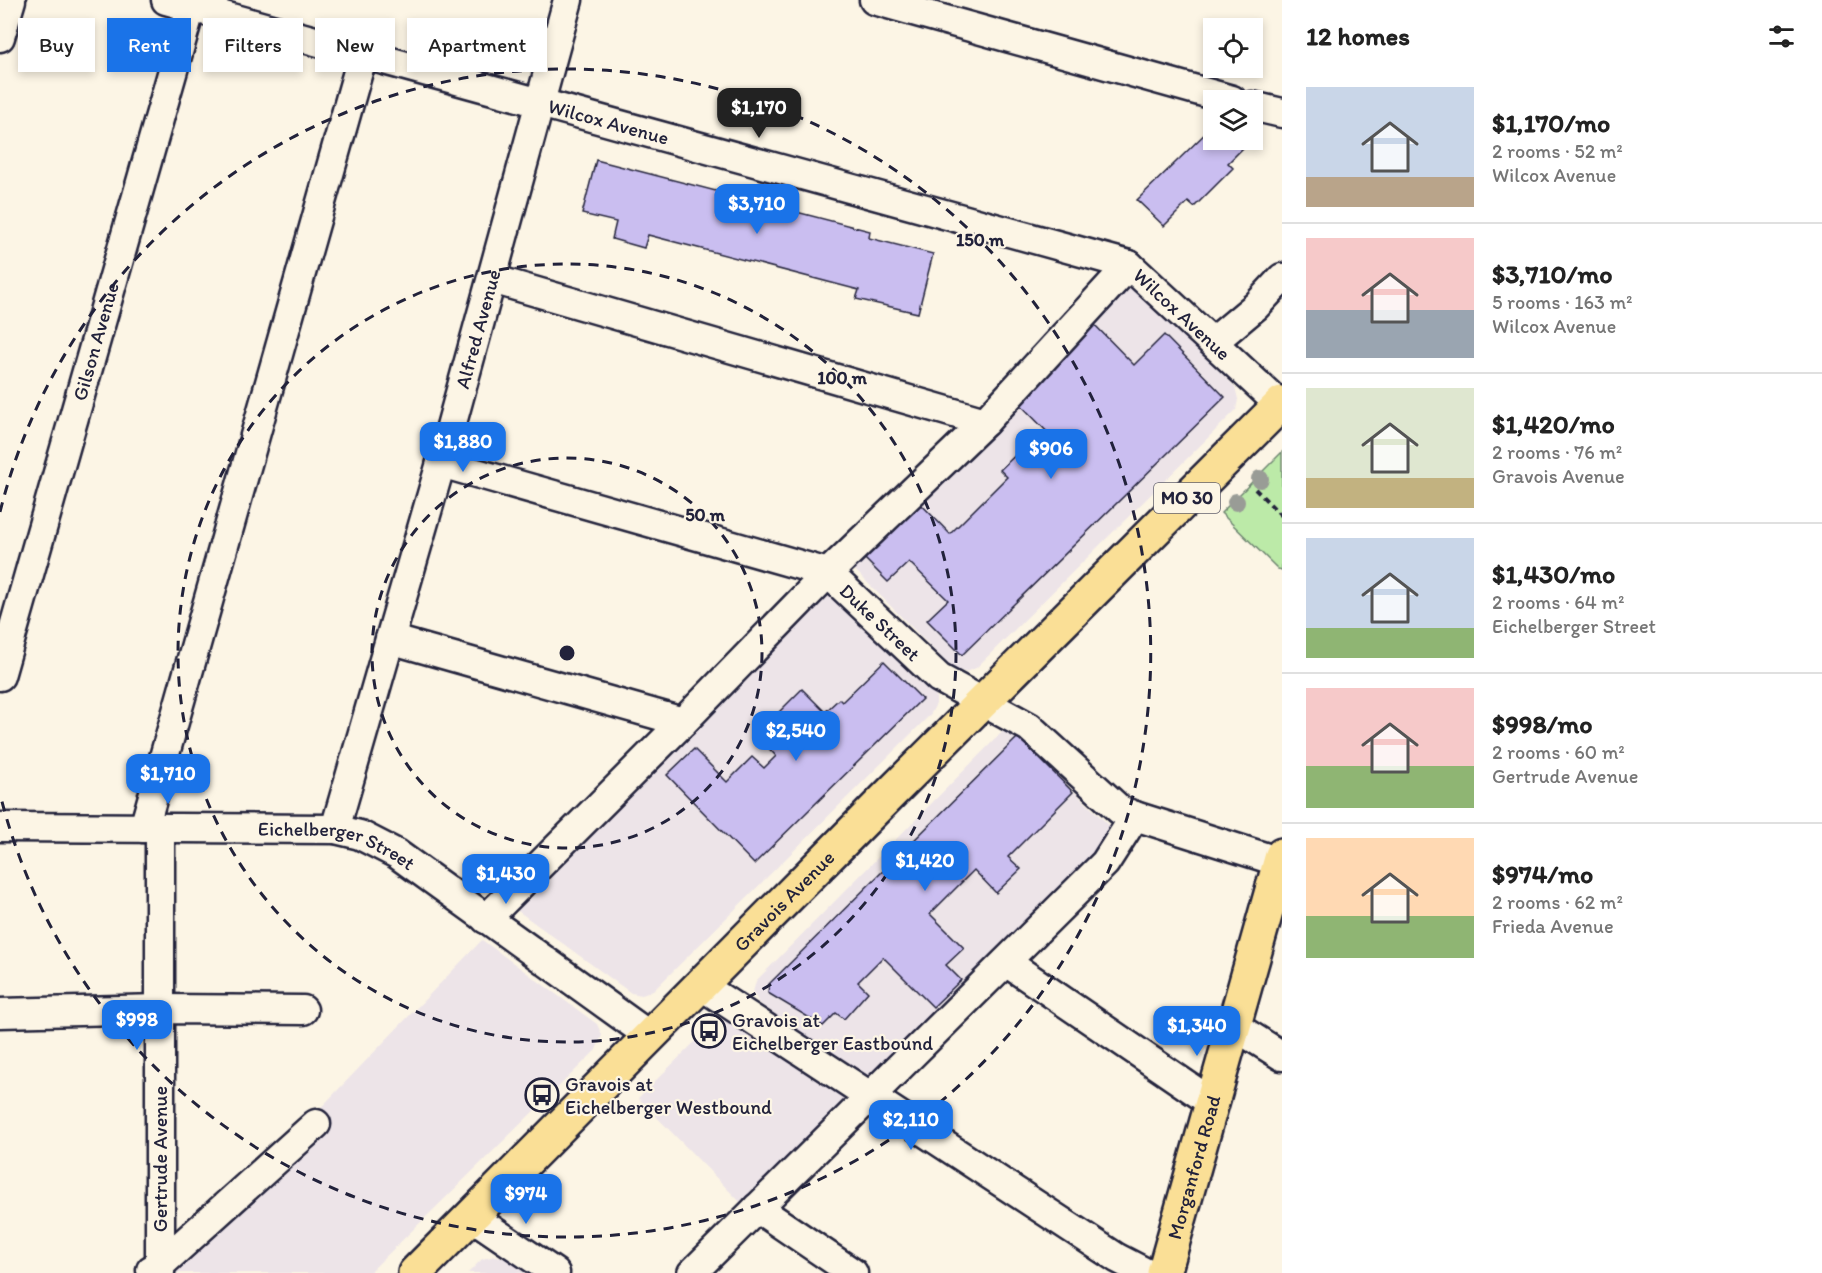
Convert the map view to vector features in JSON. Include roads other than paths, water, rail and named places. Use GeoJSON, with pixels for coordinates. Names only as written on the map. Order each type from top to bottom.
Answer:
{"type":"FeatureCollection","features":[{"type":"Feature","properties":{"kind":"main road","name":"Gravois Avenue"},"geometry":{"type":"LineString","coordinates":[[415,1273],[1281,404]]}},
{"type":"Feature","properties":{"kind":"main road","name":"Morganford Road"},"geometry":{"type":"LineString","coordinates":[[1164,1273],[1281,858]]}},
{"type":"Feature","properties":{"kind":"street"},"geometry":{"type":"LineString","coordinates":[[0,37],[11,0]]}},
{"type":"Feature","properties":{"kind":"street","name":"Alfred Avenue"},"geometry":{"type":"LineString","coordinates":[[335,829],[441,463],[568,0]]}},
{"type":"Feature","properties":{"kind":"street"},"geometry":{"type":"LineString","coordinates":[[874,0],[1203,92]]}},
{"type":"Feature","properties":{"kind":"street","name":"Wilcox Avenue"},"geometry":{"type":"LineString","coordinates":[[178,4],[315,41]]}},
{"type":"Feature","properties":{"kind":"street","name":"Gilson Avenue"},"geometry":{"type":"LineString","coordinates":[[0,676],[178,4]]}},
{"type":"Feature","properties":{"kind":"street","name":"Wilcox Avenue"},"geometry":{"type":"LineString","coordinates":[[395,63],[1129,265],[1281,404]]}},
{"type":"Feature","properties":{"kind":"street","name":"Gertrude Avenue"},"geometry":{"type":"LineString","coordinates":[[156,1270],[160,1010],[152,828],[358,72]]}},
{"type":"Feature","properties":{"kind":"street"},"geometry":{"type":"LineString","coordinates":[[1263,109],[1282,113]]}},
{"type":"Feature","properties":{"kind":"street"},"geometry":{"type":"LineString","coordinates":[[486,919],[828,573],[985,422],[1129,265]]}},
{"type":"Feature","properties":{"kind":"street"},"geometry":{"type":"LineString","coordinates":[[1213,342],[1256,306],[1282,278]]}},
{"type":"Feature","properties":{"kind":"street"},"geometry":{"type":"LineString","coordinates":[[492,279],[985,422]]}},
{"type":"Feature","properties":{"kind":"street","name":"Duke Street"},"geometry":{"type":"LineString","coordinates":[[441,463],[828,573],[939,678],[1029,727],[1120,810],[1281,858]]}},
{"type":"Feature","properties":{"kind":"street"},"geometry":{"type":"LineString","coordinates":[[390,639],[683,722]]}},
{"type":"Feature","properties":{"kind":"street"},"geometry":{"type":"LineString","coordinates":[[692,1273],[1105,863],[1136,816]]}},
{"type":"Feature","properties":{"kind":"street","name":"Eichelberger Street"},"geometry":{"type":"LineString","coordinates":[[0,827],[335,829],[360,835],[397,854],[651,1037]]}},
{"type":"Feature","properties":{"kind":"street"},"geometry":{"type":"LineString","coordinates":[[1006,962],[1211,1102]]}},
{"type":"Feature","properties":{"kind":"street"},"geometry":{"type":"LineString","coordinates":[[702,986],[1117,1258],[1146,1273]]}},
{"type":"Feature","properties":{"kind":"street"},"geometry":{"type":"LineString","coordinates":[[0,1013],[303,1010]]}},
{"type":"Feature","properties":{"kind":"street"},"geometry":{"type":"LineString","coordinates":[[1233,1025],[1282,1056]]}},
{"type":"Feature","properties":{"kind":"street"},"geometry":{"type":"LineString","coordinates":[[156,1270],[316,1124]]}},
{"type":"Feature","properties":{"kind":"street"},"geometry":{"type":"LineString","coordinates":[[758,1208],[853,1273]]}},
{"type":"Feature","properties":{"kind":"street"},"geometry":{"type":"LineString","coordinates":[[471,1216],[555,1273]]}},
{"type":"Feature","properties":{"kind":"place","name":"Gravois at Eichelberger Eastbound"},"geometry":{"type":"Point","coordinates":[709,1031]}},
{"type":"Feature","properties":{"kind":"place","name":"Gravois at Eichelberger Westbound"},"geometry":{"type":"Point","coordinates":[542,1095]}}]}
